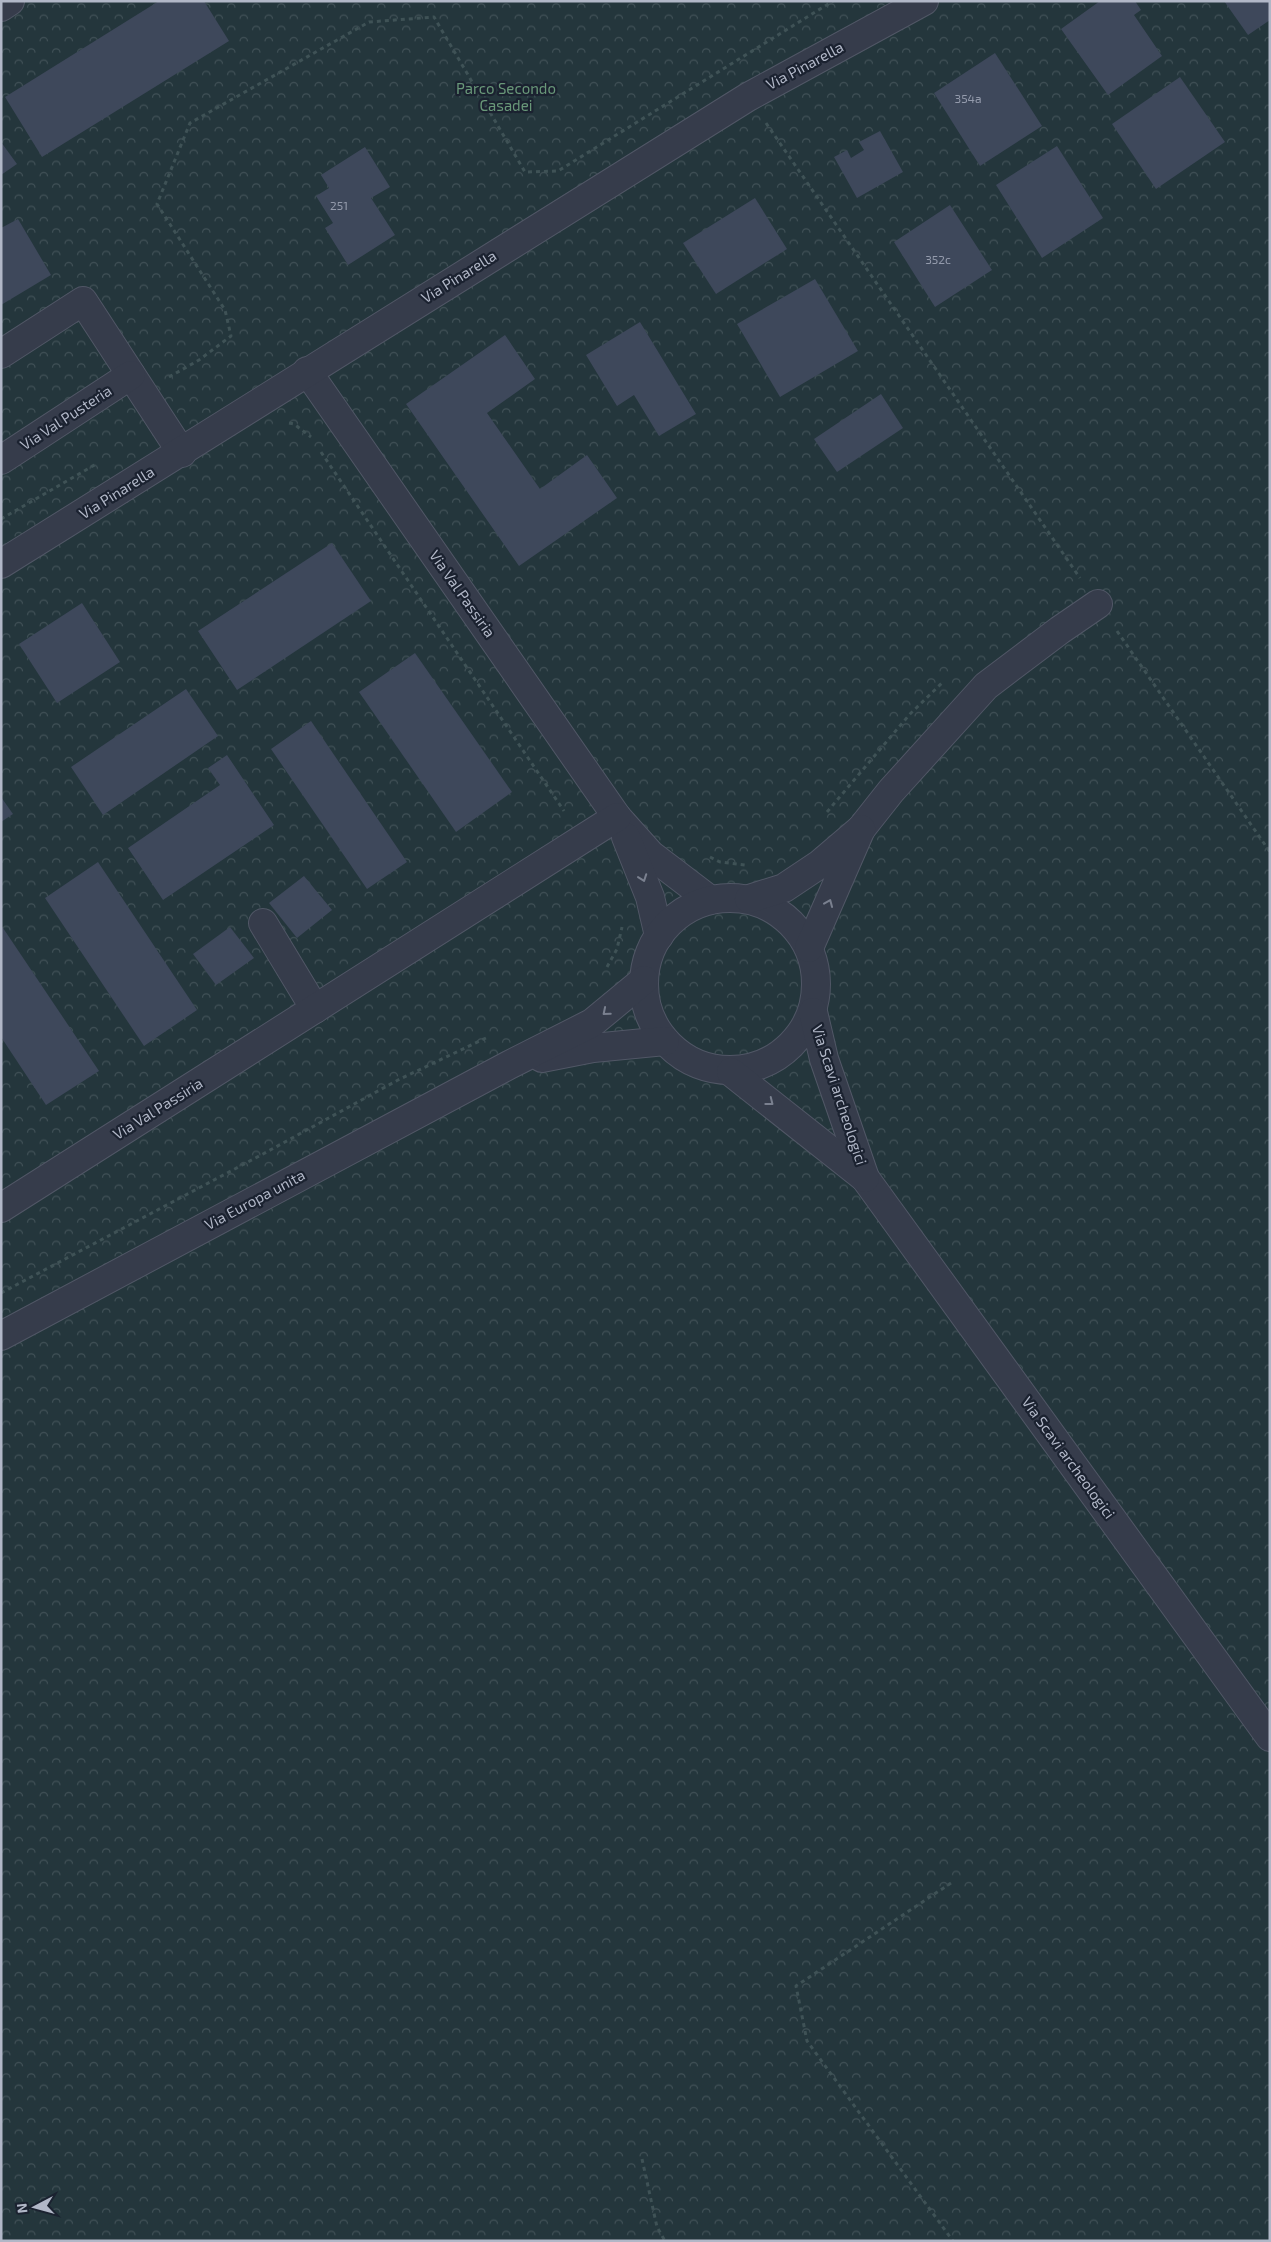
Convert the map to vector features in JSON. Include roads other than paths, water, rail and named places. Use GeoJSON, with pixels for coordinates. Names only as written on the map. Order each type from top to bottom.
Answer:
{"type":"FeatureCollection","features":[{"type":"Feature","properties":{"kind":"street"},"geometry":{"type":"LineString","coordinates":[[1,7],[10,1]]}},
{"type":"Feature","properties":{"kind":"street","name":"Via Pinarella"},"geometry":{"type":"LineString","coordinates":[[2,562],[182,453],[307,371],[748,97],[924,1]]}},
{"type":"Feature","properties":{"kind":"street"},"geometry":{"type":"LineString","coordinates":[[1,354],[83,301],[182,453]]}},
{"type":"Feature","properties":{"kind":"street","name":"Via Val Passiria"},"geometry":{"type":"LineString","coordinates":[[307,371],[617,817],[651,855],[710,900]]}},
{"type":"Feature","properties":{"kind":"street","name":"Via Val Pusteria"},"geometry":{"type":"LineString","coordinates":[[1,460],[137,384]]}},
{"type":"Feature","properties":{"kind":"street"},"geometry":{"type":"LineString","coordinates":[[749,899],[784,888],[820,864],[861,829],[891,790],[986,686],[1098,604]]}},
{"type":"Feature","properties":{"kind":"street","name":"Via Val Passiria"},"geometry":{"type":"LineString","coordinates":[[1,1208],[617,817]]}},
{"type":"Feature","properties":{"kind":"street","name":"Via Val Passiria"},"geometry":{"type":"LineString","coordinates":[[617,817],[650,897],[659,936]]}},
{"type":"Feature","properties":{"kind":"street"},"geometry":{"type":"LineString","coordinates":[[809,948],[861,829]]}},
{"type":"Feature","properties":{"kind":"street"},"geometry":{"type":"LineString","coordinates":[[730,897],[749,899],[768,906],[785,916],[799,931],[809,948],[816,968],[817,991],[813,1012],[800,1036],[782,1055],[758,1067],[731,1072],[706,1068],[684,1058],[665,1041],[652,1023],[646,1002],[644,980],[648,957],[659,936],[673,919],[690,907],[710,900],[730,897]]}},
{"type":"Feature","properties":{"kind":"street"},"geometry":{"type":"LineString","coordinates":[[263,923],[315,1009]]}},
{"type":"Feature","properties":{"kind":"street","name":"Via Europa unita"},"geometry":{"type":"LineString","coordinates":[[1,1336],[509,1065],[592,1023],[644,980]]}},
{"type":"Feature","properties":{"kind":"street","name":"Via Scavi archeologici"},"geometry":{"type":"LineString","coordinates":[[813,1012],[829,1076],[866,1178],[1270,1737]]}},
{"type":"Feature","properties":{"kind":"street","name":"Via Europa unita"},"geometry":{"type":"LineString","coordinates":[[509,1065],[593,1048],[665,1041]]}},
{"type":"Feature","properties":{"kind":"street","name":"Via Scavi archeologici"},"geometry":{"type":"LineString","coordinates":[[731,1072],[866,1178]]}},
{"type":"Feature","properties":{"kind":"park label","name":"Parco Secondo Casadei"},"geometry":{"type":"Point","coordinates":[506,98]}}]}
